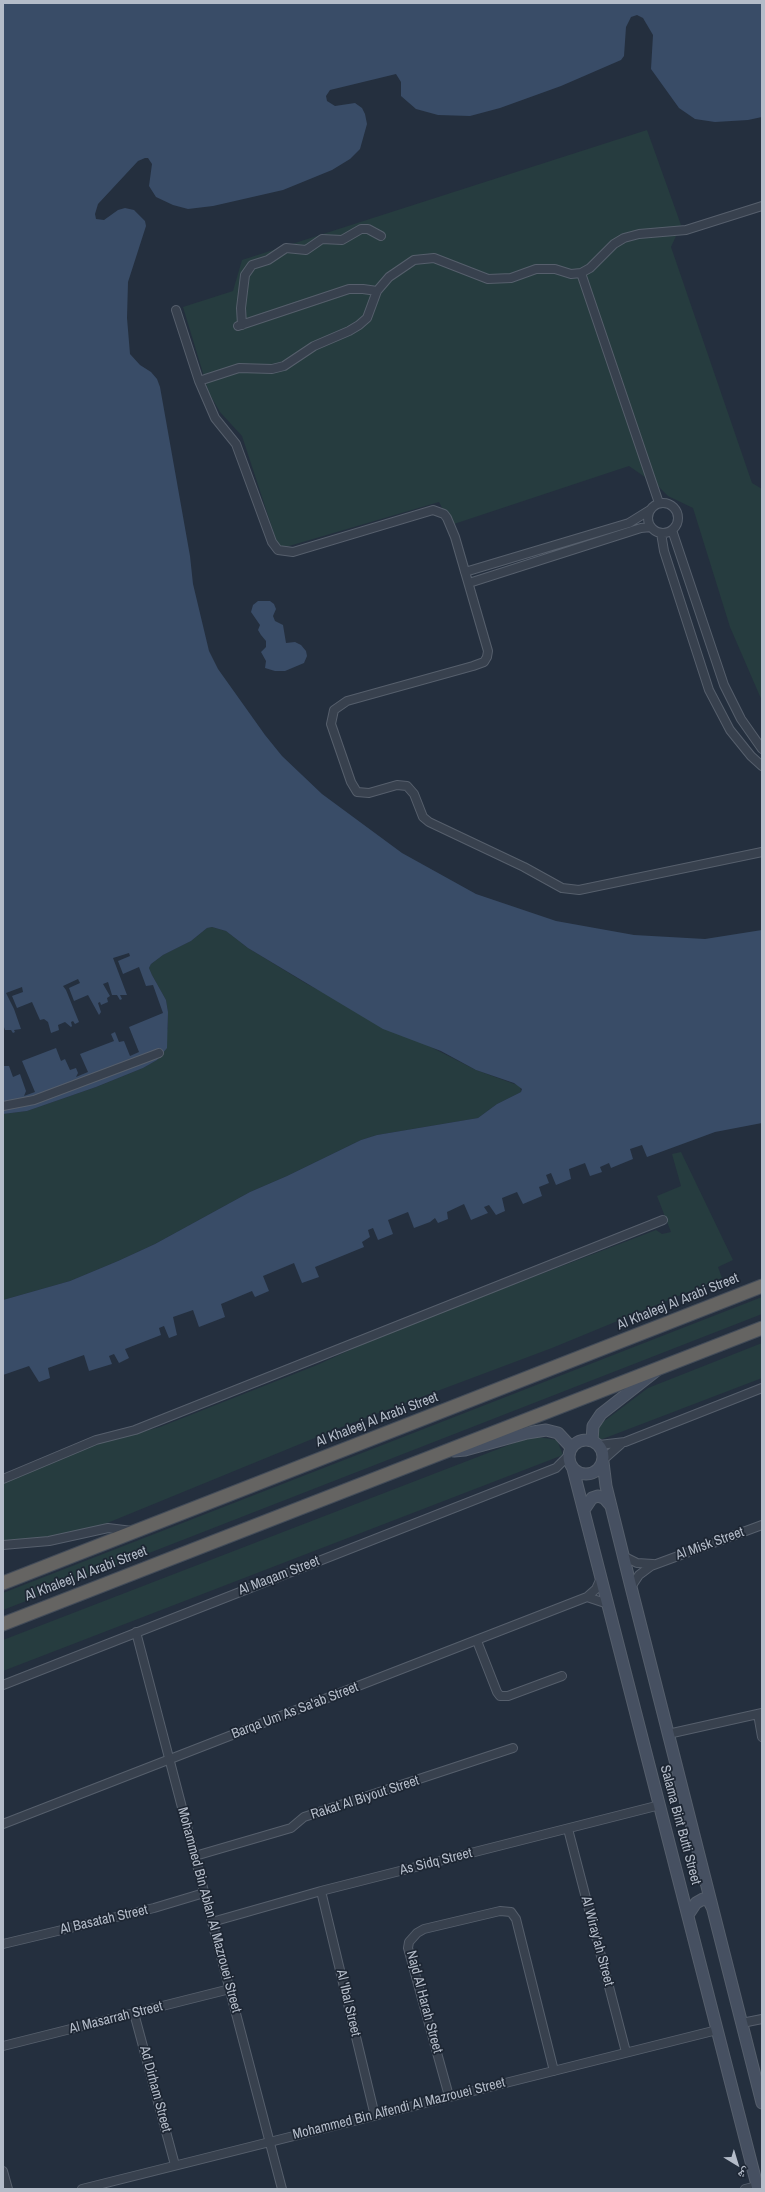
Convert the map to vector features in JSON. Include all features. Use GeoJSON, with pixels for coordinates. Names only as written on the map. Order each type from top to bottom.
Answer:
{"type":"FeatureCollection","features":[{"type":"Feature","properties":{"kind":"highway","name":"Al Khaleej Al Arabi Street"},"geometry":{"type":"LineString","coordinates":[[3,1583],[762,1286]]}},
{"type":"Feature","properties":{"kind":"highway","name":"Al Khaleej Al Arabi Street"},"geometry":{"type":"LineString","coordinates":[[3,1624],[762,1328]]}},
{"type":"Feature","properties":{"kind":"main road"},"geometry":{"type":"LineString","coordinates":[[446,1451],[465,1450],[527,1433],[546,1430],[558,1433],[570,1451],[572,1468],[581,1474],[590,1474],[598,1470],[603,1460],[603,1451],[596,1443],[593,1426],[601,1414],[661,1368]]}},
{"type":"Feature","properties":{"kind":"main road"},"geometry":{"type":"LineString","coordinates":[[570,1451],[577,1442],[585,1440],[596,1443]]}},
{"type":"Feature","properties":{"kind":"main road","name":"Salama Bint Butti Street"},"geometry":{"type":"LineString","coordinates":[[603,1460],[611,1506],[631,1587],[762,2103]]}},
{"type":"Feature","properties":{"kind":"main road","name":"Salama Bint Butti Street"},"geometry":{"type":"LineString","coordinates":[[572,1468],[758,2188]]}},
{"type":"Feature","properties":{"kind":"main road"},"geometry":{"type":"LineString","coordinates":[[584,1510],[592,1498],[598,1496],[604,1498],[611,1506]]}},
{"type":"Feature","properties":{"kind":"main road"},"geometry":{"type":"LineString","coordinates":[[688,1915],[696,1903],[703,1899],[709,1901],[713,1910]]}},
{"type":"Feature","properties":{"kind":"street"},"geometry":{"type":"LineString","coordinates":[[199,381],[239,368],[272,369],[284,366],[314,346],[359,325],[367,318],[373,306],[377,291],[389,277],[404,265],[423,258],[434,258],[488,279],[511,278],[536,269],[555,269],[571,274],[581,273],[590,268],[614,244],[624,238],[639,234],[686,230],[762,206]]}},
{"type":"Feature","properties":{"kind":"street"},"geometry":{"type":"LineString","coordinates":[[377,291],[356,289],[343,291],[239,326],[245,275],[252,265],[268,260],[286,248],[306,250],[322,239],[342,240],[361,229],[368,229],[381,236]]}},
{"type":"Feature","properties":{"kind":"street"},"geometry":{"type":"LineString","coordinates":[[581,273],[659,503]]}},
{"type":"Feature","properties":{"kind":"street"},"geometry":{"type":"LineString","coordinates":[[176,310],[199,381],[215,418],[236,444],[272,542],[278,550],[287,553],[294,552],[436,510],[447,518],[469,583],[488,651],[487,657],[484,662],[347,701],[334,710],[331,724],[351,782],[357,792],[369,793],[397,785],[407,786],[414,794],[424,817],[429,822],[524,867],[562,888],[579,890],[762,852]]}},
{"type":"Feature","properties":{"kind":"street"},"geometry":{"type":"LineString","coordinates":[[465,572],[629,523],[659,503],[670,505],[677,513],[678,519],[672,530],[661,533],[651,527],[648,522],[650,510]]}},
{"type":"Feature","properties":{"kind":"street"},"geometry":{"type":"LineString","coordinates":[[469,583],[641,528],[651,527]]}},
{"type":"Feature","properties":{"kind":"street"},"geometry":{"type":"LineString","coordinates":[[672,530],[724,685],[741,719],[762,749]]}},
{"type":"Feature","properties":{"kind":"street"},"geometry":{"type":"LineString","coordinates":[[661,533],[664,551],[709,690],[730,730],[751,756],[762,766]]}},
{"type":"Feature","properties":{"kind":"street"},"geometry":{"type":"LineString","coordinates":[[3,1106],[34,1100],[159,1053]]}},
{"type":"Feature","properties":{"kind":"street"},"geometry":{"type":"LineString","coordinates":[[3,1479],[96,1440],[135,1430],[662,1220]]}},
{"type":"Feature","properties":{"kind":"street"},"geometry":{"type":"LineString","coordinates":[[603,1460],[625,1442],[762,1388]]}},
{"type":"Feature","properties":{"kind":"street"},"geometry":{"type":"LineString","coordinates":[[596,1443],[625,1442]]}},
{"type":"Feature","properties":{"kind":"street","name":"Al Maqam Street"},"geometry":{"type":"LineString","coordinates":[[556,1468],[570,1451]]}},
{"type":"Feature","properties":{"kind":"street","name":"Al Maqam Street"},"geometry":{"type":"LineString","coordinates":[[3,1684],[556,1468],[572,1468]]}},
{"type":"Feature","properties":{"kind":"street","name":"Al Misk Street"},"geometry":{"type":"LineString","coordinates":[[631,1587],[645,1570],[658,1563],[762,1525]]}},
{"type":"Feature","properties":{"kind":"street"},"geometry":{"type":"LineString","coordinates":[[3,1545],[49,1541],[108,1528],[134,1532]]}},
{"type":"Feature","properties":{"kind":"street","name":"Al Misk Street"},"geometry":{"type":"LineString","coordinates":[[624,1556],[642,1564],[658,1563]]}},
{"type":"Feature","properties":{"kind":"street","name":"Barqa Um As Sa'ab Street"},"geometry":{"type":"LineString","coordinates":[[3,1824],[587,1597],[596,1589],[601,1578]]}},
{"type":"Feature","properties":{"kind":"street"},"geometry":{"type":"LineString","coordinates":[[587,1597],[608,1604]]}},
{"type":"Feature","properties":{"kind":"street","name":"Mohammed Bin Ablan Al Mazrouei Street"},"geometry":{"type":"LineString","coordinates":[[136,1632],[282,2189]]}},
{"type":"Feature","properties":{"kind":"street"},"geometry":{"type":"LineString","coordinates":[[477,1641],[497,1692],[500,1696],[508,1696],[562,1676]]}},
{"type":"Feature","properties":{"kind":"street"},"geometry":{"type":"LineString","coordinates":[[668,1734],[760,1714],[762,1737]]}},
{"type":"Feature","properties":{"kind":"street","name":"Rakat Al Biyout Street"},"geometry":{"type":"LineString","coordinates":[[195,1856],[291,1828],[304,1817],[513,1748]]}},
{"type":"Feature","properties":{"kind":"street","name":"As Sidq Street"},"geometry":{"type":"LineString","coordinates":[[212,1922],[321,1891],[660,1805]]}},
{"type":"Feature","properties":{"kind":"street","name":"Al Wiray'ah Street"},"geometry":{"type":"LineString","coordinates":[[568,1829],[626,2052]]}},
{"type":"Feature","properties":{"kind":"street","name":"Al 'Ibal Street"},"geometry":{"type":"LineString","coordinates":[[321,1891],[375,2116]]}},
{"type":"Feature","properties":{"kind":"street","name":"Al Basatah Street"},"geometry":{"type":"LineString","coordinates":[[3,1944],[154,1908],[204,1893]]}},
{"type":"Feature","properties":{"kind":"street","name":"Najd Al Harah Street"},"geometry":{"type":"LineString","coordinates":[[449,2096],[408,1948],[409,1942],[417,1933],[424,1930],[500,1911],[511,1912],[516,1919],[554,2071]]}},
{"type":"Feature","properties":{"kind":"street","name":"Al Masarrah Street"},"geometry":{"type":"LineString","coordinates":[[3,2046],[230,1989]]}},
{"type":"Feature","properties":{"kind":"street","name":"Ad Dirham Street"},"geometry":{"type":"LineString","coordinates":[[134,2013],[175,2166]]}},
{"type":"Feature","properties":{"kind":"street"},"geometry":{"type":"LineString","coordinates":[[742,2023],[762,2019]]}},
{"type":"Feature","properties":{"kind":"street","name":"Mohammed Bin Alfendi Al Mazrouei Street"},"geometry":{"type":"LineString","coordinates":[[82,2189],[717,2030]]}},
{"type":"Feature","properties":{"kind":"street"},"geometry":{"type":"LineString","coordinates":[[3,2171],[8,2189]]}},
{"type":"Feature","properties":{"kind":"street"},"geometry":{"type":"LineString","coordinates":[[745,2189],[758,2188]]}},
{"type":"Feature","properties":{"kind":"green space"},"geometry":{"type":"Polygon","coordinates":[[[647,130],[681,225],[671,247],[752,483],[762,489],[762,701],[730,627],[693,508],[668,496],[658,486],[629,466],[451,525],[439,502],[279,549],[242,436],[220,412],[209,393],[183,307],[233,291],[242,260],[647,130]]]}},
{"type":"Feature","properties":{"kind":"green space"},"geometry":{"type":"Polygon","coordinates":[[[212,927],[226,931],[248,948],[307,984],[476,1070],[520,1086],[521,1092],[497,1104],[478,1118],[377,1135],[361,1140],[287,1176],[250,1192],[155,1244],[118,1261],[70,1281],[3,1300],[3,1114],[27,1111],[96,1087],[143,1068],[157,1060],[168,1028],[168,1012],[166,1000],[149,968],[151,964],[163,955],[191,941],[207,928],[212,927]]]}},
{"type":"Feature","properties":{"kind":"green space"},"geometry":{"type":"Polygon","coordinates":[[[681,1152],[733,1260],[718,1267],[722,1278],[552,1348],[344,1426],[100,1526],[62,1537],[3,1542],[3,1482],[96,1444],[160,1427],[317,1365],[387,1333],[656,1230],[662,1234],[671,1232],[657,1196],[681,1186],[672,1154],[681,1152]]]}},
{"type":"Feature","properties":{"kind":"green space"},"geometry":{"type":"Polygon","coordinates":[[[762,1297],[762,1314],[3,1610],[3,1593],[762,1297]]]}},
{"type":"Feature","properties":{"kind":"green space"},"geometry":{"type":"Polygon","coordinates":[[[762,1343],[762,1378],[600,1440],[595,1428],[648,1388],[762,1343]]]}},
{"type":"Feature","properties":{"kind":"green space"},"geometry":{"type":"Polygon","coordinates":[[[532,1436],[557,1440],[563,1455],[3,1671],[3,1640],[532,1436]]]}},
{"type":"Feature","properties":{"kind":"water"},"geometry":{"type":"Polygon","coordinates":[[[3,3],[762,3],[762,117],[748,120],[715,122],[695,119],[679,108],[651,69],[653,35],[643,18],[637,15],[631,17],[626,27],[624,56],[621,60],[561,86],[500,108],[470,116],[438,115],[416,109],[401,96],[401,82],[396,74],[330,90],[326,96],[327,101],[335,106],[355,103],[362,108],[367,124],[360,149],[350,159],[332,170],[283,190],[213,206],[188,209],[173,205],[156,197],[149,186],[152,164],[148,158],[145,158],[138,161],[98,204],[95,214],[96,219],[104,220],[118,210],[125,208],[134,210],[145,221],[146,226],[128,282],[127,318],[130,354],[140,365],[151,372],[157,379],[160,387],[190,556],[193,584],[209,651],[218,669],[265,735],[282,756],[322,794],[402,853],[476,894],[556,921],[634,935],[705,939],[762,930],[762,1123],[715,1132],[647,1157],[642,1145],[630,1149],[633,1159],[611,1168],[609,1163],[600,1167],[602,1172],[590,1176],[585,1163],[569,1169],[571,1179],[556,1185],[551,1173],[546,1175],[549,1183],[539,1187],[542,1196],[523,1204],[517,1192],[502,1198],[505,1211],[496,1215],[489,1205],[484,1207],[488,1213],[471,1220],[464,1204],[447,1212],[448,1219],[438,1223],[435,1218],[430,1222],[414,1228],[408,1212],[388,1220],[393,1234],[378,1240],[373,1228],[368,1230],[370,1237],[362,1242],[364,1247],[315,1267],[319,1277],[302,1283],[294,1263],[263,1276],[269,1291],[255,1297],[252,1291],[221,1304],[225,1317],[199,1327],[193,1310],[173,1317],[177,1335],[169,1338],[164,1326],[159,1328],[161,1335],[125,1349],[129,1358],[119,1363],[114,1354],[109,1356],[112,1364],[89,1371],[84,1355],[48,1368],[50,1378],[39,1382],[29,1366],[3,1375],[3,1300],[70,1281],[118,1261],[155,1244],[250,1192],[287,1176],[361,1140],[377,1135],[478,1118],[497,1104],[521,1092],[522,1089],[514,1083],[476,1070],[441,1051],[383,1029],[248,948],[226,931],[212,927],[207,928],[191,941],[163,955],[151,964],[149,968],[166,1000],[168,1012],[167,1048],[157,1060],[143,1068],[96,1087],[27,1111],[3,1114],[3,3]]]}},
{"type":"Feature","properties":{"kind":"water"},"geometry":{"type":"Polygon","coordinates":[[[258,601],[270,601],[274,604],[276,609],[273,616],[275,621],[283,625],[286,643],[295,642],[301,645],[306,651],[307,656],[304,663],[285,671],[275,671],[265,668],[266,661],[261,652],[266,647],[266,641],[258,630],[260,625],[251,612],[253,605],[258,601]]]}},
{"type":"Feature","properties":{"kind":"pier"},"geometry":{"type":"Polygon","coordinates":[[[129,953],[130,956],[118,961],[123,974],[139,967],[146,986],[153,985],[163,1013],[129,1027],[139,1052],[130,1056],[124,1041],[119,1042],[115,1032],[111,1034],[114,1041],[80,1054],[88,1072],[76,1077],[78,1073],[76,1068],[70,1070],[65,1059],[61,1061],[56,1048],[22,1061],[35,1092],[24,1096],[26,1091],[20,1074],[13,1077],[9,1066],[3,1066],[3,1024],[5,1030],[11,1030],[13,1033],[15,1032],[14,1030],[21,1029],[14,1009],[6,993],[22,987],[23,992],[12,996],[17,1008],[32,1002],[40,1020],[44,1019],[48,1022],[51,1033],[59,1030],[58,1025],[65,1022],[71,1027],[71,1022],[73,1021],[75,1024],[79,1022],[63,986],[78,979],[80,983],[69,988],[74,1001],[88,995],[99,1015],[101,1012],[98,1003],[100,1002],[101,1005],[108,1002],[107,998],[110,996],[103,984],[108,982],[112,995],[117,995],[120,1000],[122,999],[120,995],[127,995],[113,958],[129,953]]]}}]}
